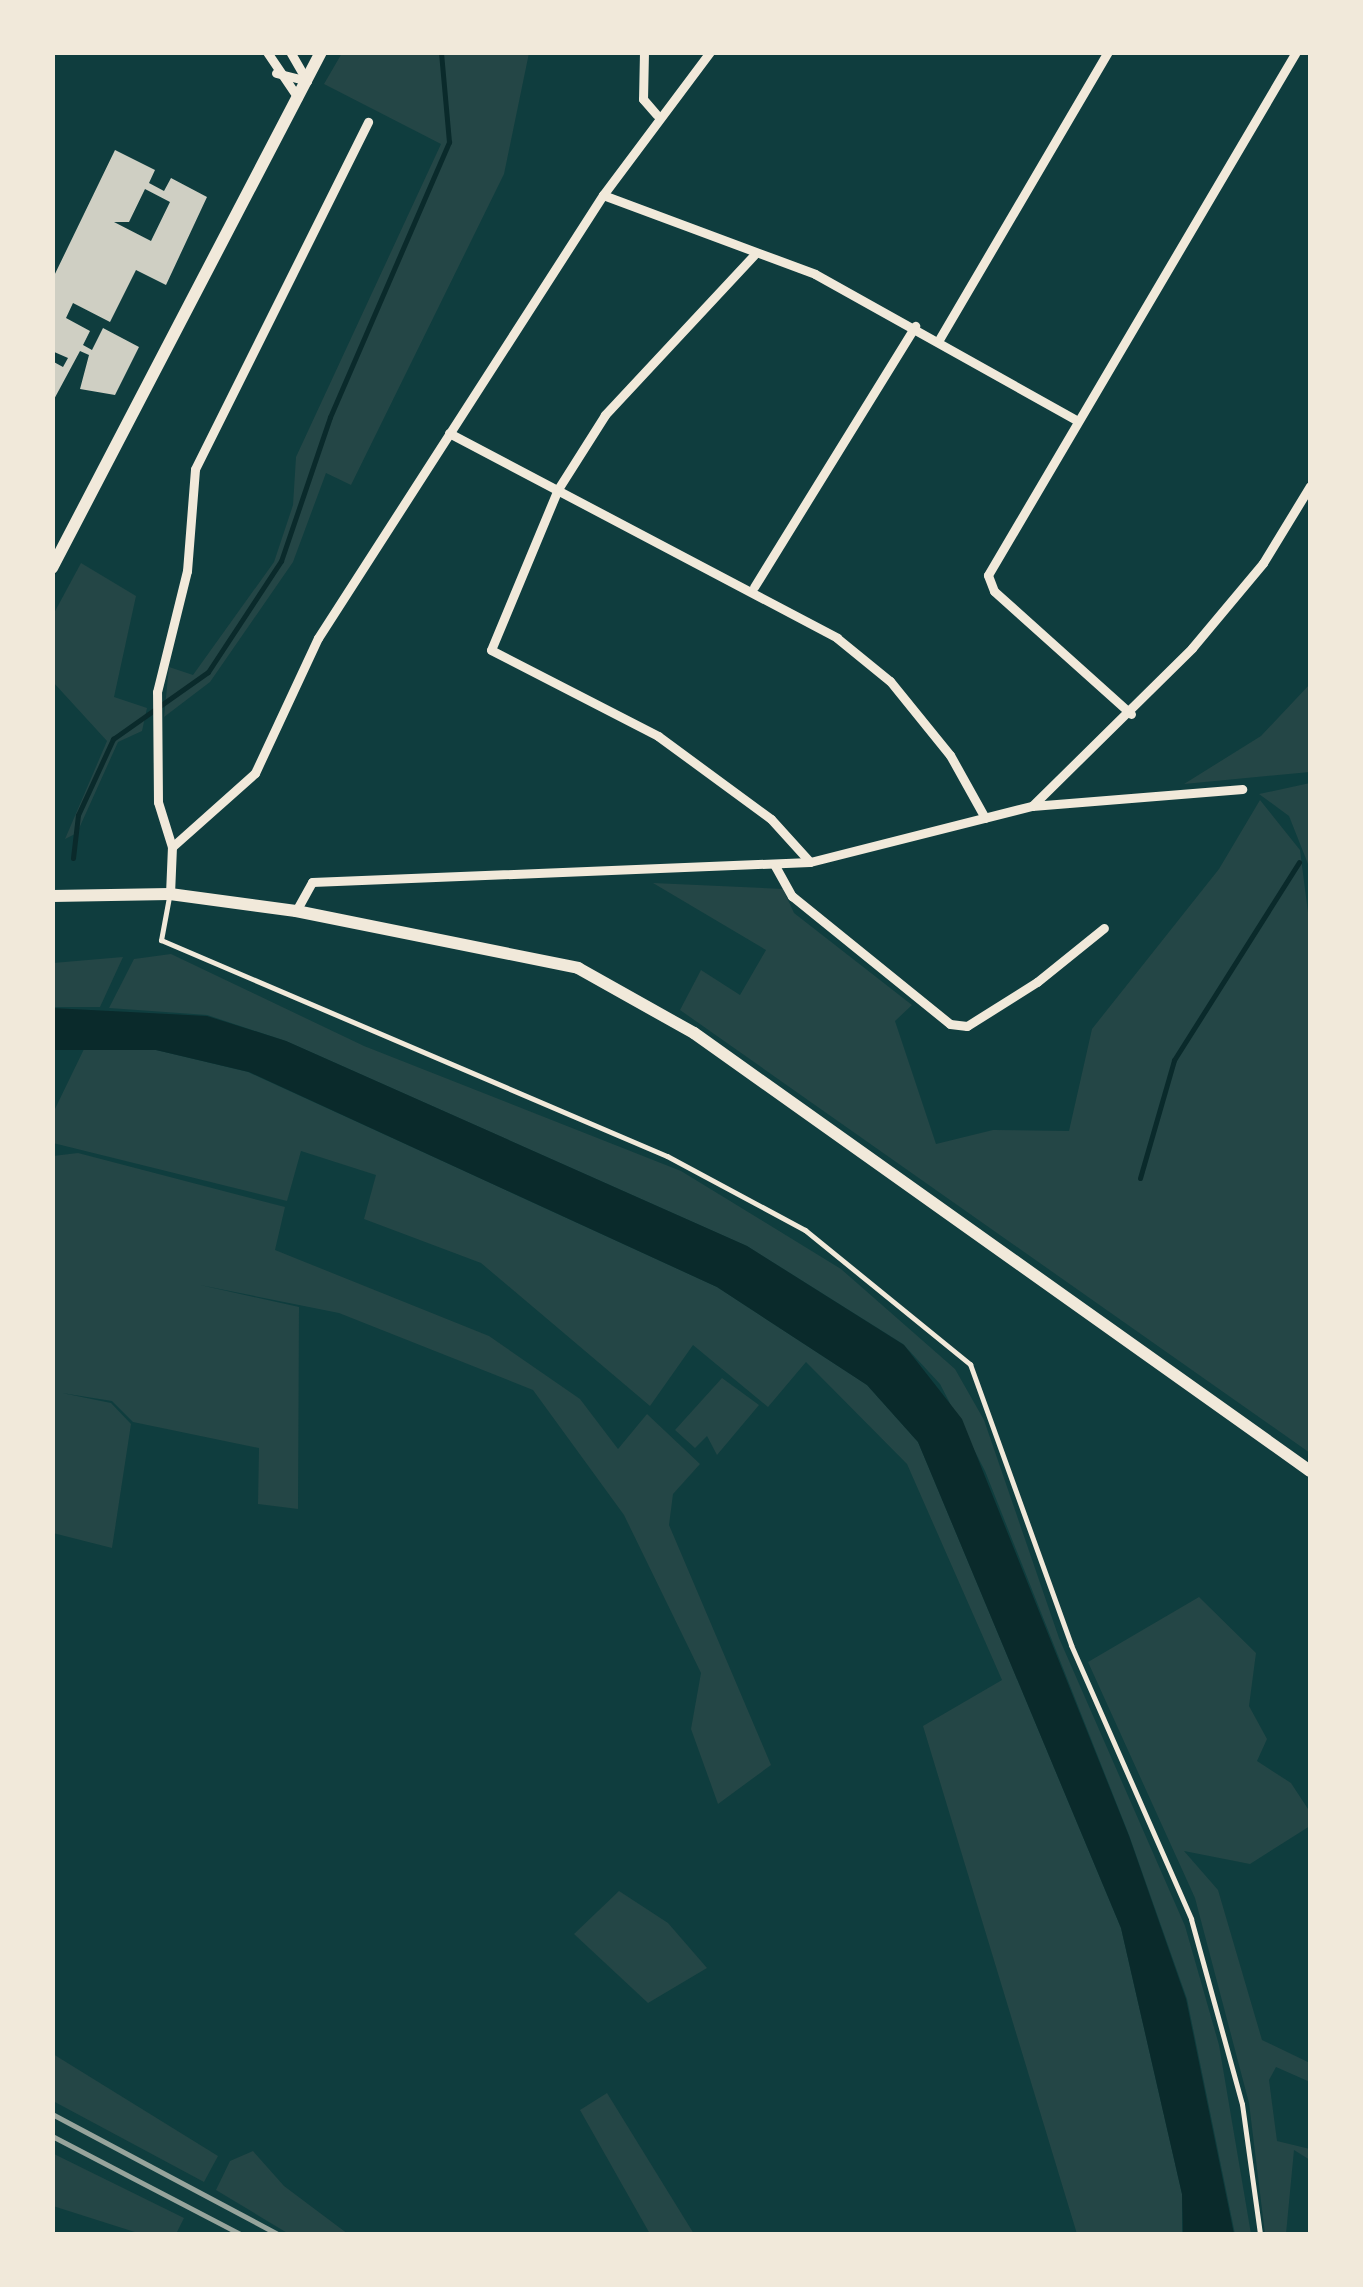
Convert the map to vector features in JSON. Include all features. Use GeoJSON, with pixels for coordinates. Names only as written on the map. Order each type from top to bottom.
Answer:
{"type":"FeatureCollection","features":[{"type":"Feature","properties":{"kind":"main road"},"geometry":{"type":"LineString","coordinates":[[52,568],[321,52]]}},
{"type":"Feature","properties":{"kind":"main road"},"geometry":{"type":"LineString","coordinates":[[52,896],[170,894],[296,911],[537,955],[634,996],[1310,1471]]}},
{"type":"Feature","properties":{"kind":"street"},"geometry":{"type":"LineString","coordinates":[[267,52],[276,72],[298,98]]}},
{"type":"Feature","properties":{"kind":"street"},"geometry":{"type":"LineString","coordinates":[[290,52],[306,81]]}},
{"type":"Feature","properties":{"kind":"street"},"geometry":{"type":"LineString","coordinates":[[644,52],[643,99],[657,115]]}},
{"type":"Feature","properties":{"kind":"street"},"geometry":{"type":"LineString","coordinates":[[172,847],[255,773],[318,638],[603,195],[657,115],[710,52]]}},
{"type":"Feature","properties":{"kind":"street"},"geometry":{"type":"LineString","coordinates":[[940,338],[1108,52]]}},
{"type":"Feature","properties":{"kind":"street"},"geometry":{"type":"LineString","coordinates":[[1130,714],[994,592],[988,575],[1296,52]]}},
{"type":"Feature","properties":{"kind":"street"},"geometry":{"type":"LineString","coordinates":[[276,72],[306,81]]}},
{"type":"Feature","properties":{"kind":"street"},"geometry":{"type":"LineString","coordinates":[[170,894],[172,847],[158,802],[157,692],[188,570],[194,469],[368,122]]}},
{"type":"Feature","properties":{"kind":"street"},"geometry":{"type":"LineString","coordinates":[[603,195],[754,256],[815,274],[940,338],[1078,421]]}},
{"type":"Feature","properties":{"kind":"street"},"geometry":{"type":"LineString","coordinates":[[754,256],[605,414],[558,489],[491,650],[658,736],[771,819],[810,862]]}},
{"type":"Feature","properties":{"kind":"street"},"geometry":{"type":"LineString","coordinates":[[754,587],[915,326]]}},
{"type":"Feature","properties":{"kind":"street"},"geometry":{"type":"LineString","coordinates":[[449,433],[754,587],[890,681],[950,755],[985,818]]}},
{"type":"Feature","properties":{"kind":"street"},"geometry":{"type":"LineString","coordinates":[[1032,806],[1130,714],[1263,563],[1310,486]]}},
{"type":"Feature","properties":{"kind":"street"},"geometry":{"type":"LineString","coordinates":[[296,911],[312,882],[384,874],[810,862],[1032,806],[1242,790]]}},
{"type":"Feature","properties":{"kind":"street"},"geometry":{"type":"LineString","coordinates":[[774,864],[792,896],[950,1024],[966,1026],[1023,991],[1104,928]]}},
{"type":"Feature","properties":{"kind":"lane"},"geometry":{"type":"LineString","coordinates":[[170,894],[160,940],[668,1156],[805,1230],[970,1364],[1070,1645],[1191,1919],[1242,2104],[1260,2234]]}},
{"type":"Feature","properties":{"kind":"shaded area"},"geometry":{"type":"Polygon","coordinates":[[[342,53],[529,53],[504,174],[351,485],[326,473],[293,562],[210,682],[164,717],[169,667],[193,675],[274,562],[293,505],[296,457],[441,144],[324,84],[342,53]]]}},
{"type":"Feature","properties":{"kind":"shaded area"},"geometry":{"type":"Polygon","coordinates":[[[81,563],[136,596],[114,697],[147,708],[142,731],[118,742],[77,833],[65,839],[107,741],[53,682],[53,615],[81,563]]]}},
{"type":"Feature","properties":{"kind":"shaded area"},"geometry":{"type":"Polygon","coordinates":[[[1310,684],[1310,772],[1184,784],[1261,736],[1310,684]]]}},
{"type":"Feature","properties":{"kind":"shaded area"},"geometry":{"type":"Polygon","coordinates":[[[1310,783],[1310,869],[1289,816],[1259,794],[1310,783]]]}},
{"type":"Feature","properties":{"kind":"shaded area"},"geometry":{"type":"Polygon","coordinates":[[[1260,800],[1300,850],[1310,928],[1310,1453],[680,1010],[701,970],[740,995],[766,950],[653,883],[783,889],[794,913],[912,1005],[895,1021],[936,1144],[993,1130],[1069,1131],[1092,1029],[1219,869],[1260,800]]]}},
{"type":"Feature","properties":{"kind":"shaded area"},"geometry":{"type":"Polygon","coordinates":[[[171,954],[364,1046],[681,1171],[841,1269],[955,1369],[984,1420],[1059,1638],[1185,1926],[1219,2045],[1251,2234],[1235,2234],[1187,1999],[1129,1835],[985,1471],[940,1384],[903,1344],[747,1246],[286,1041],[207,1015],[109,1008],[134,959],[171,954]]]}},
{"type":"Feature","properties":{"kind":"shaded area"},"geometry":{"type":"Polygon","coordinates":[[[123,957],[100,1007],[53,1007],[53,963],[123,957]]]}},
{"type":"Feature","properties":{"kind":"shaded area"},"geometry":{"type":"Polygon","coordinates":[[[52,1008],[207,1016],[286,1041],[747,1246],[904,1345],[962,1419],[1129,1836],[1186,1999],[1234,2234],[1183,2234],[1182,2194],[1121,1928],[918,1442],[867,1385],[717,1287],[249,1072],[156,1050],[53,1050],[52,1008]]]}},
{"type":"Feature","properties":{"kind":"shaded area"},"geometry":{"type":"Polygon","coordinates":[[[85,1047],[156,1050],[248,1072],[717,1287],[867,1385],[918,1442],[1121,1928],[1182,2194],[1182,2234],[1077,2234],[923,1726],[1002,1680],[907,1464],[806,1362],[768,1407],[693,1345],[650,1406],[481,1263],[364,1219],[376,1175],[301,1151],[287,1201],[53,1143],[53,1113],[85,1047]]]}},
{"type":"Feature","properties":{"kind":"shaded area"},"geometry":{"type":"Polygon","coordinates":[[[78,1153],[285,1207],[275,1250],[489,1336],[580,1399],[618,1449],[647,1414],[700,1464],[673,1494],[669,1525],[771,1765],[718,1804],[691,1729],[701,1673],[624,1515],[533,1390],[339,1313],[200,1285],[299,1307],[298,1509],[258,1504],[259,1448],[133,1422],[112,1401],[62,1393],[111,1403],[131,1424],[112,1548],[53,1533],[53,1156],[78,1153]]]}},
{"type":"Feature","properties":{"kind":"shaded area"},"geometry":{"type":"Polygon","coordinates":[[[722,1378],[759,1405],[717,1455],[707,1436],[695,1448],[675,1430],[722,1378]]]}},
{"type":"Feature","properties":{"kind":"shaded area"},"geometry":{"type":"Polygon","coordinates":[[[1199,1597],[1256,1653],[1249,1706],[1267,1739],[1257,1761],[1291,1783],[1310,1812],[1310,1826],[1250,1864],[1184,1851],[1218,1890],[1262,2040],[1310,2063],[1310,2082],[1276,2067],[1269,2080],[1277,2141],[1310,2149],[1310,2160],[1294,2150],[1286,2234],[1265,2234],[1249,2103],[1195,1898],[1088,1662],[1199,1597]]]}},
{"type":"Feature","properties":{"kind":"shaded area"},"geometry":{"type":"Polygon","coordinates":[[[619,1891],[668,1923],[707,1968],[648,2003],[574,1934],[619,1891]]]}},
{"type":"Feature","properties":{"kind":"shaded area"},"geometry":{"type":"Polygon","coordinates":[[[53,2054],[218,2156],[204,2182],[53,2101],[53,2054]]]}},
{"type":"Feature","properties":{"kind":"shaded area"},"geometry":{"type":"Polygon","coordinates":[[[607,2093],[694,2234],[650,2234],[580,2110],[607,2093]]]}},
{"type":"Feature","properties":{"kind":"shaded area"},"geometry":{"type":"Polygon","coordinates":[[[253,2151],[284,2186],[348,2234],[289,2234],[216,2190],[230,2161],[253,2151]]]}},
{"type":"Feature","properties":{"kind":"shaded area"},"geometry":{"type":"Polygon","coordinates":[[[52,2153],[184,2218],[176,2234],[141,2234],[53,2206],[52,2153]]]}},
{"type":"Feature","properties":{"kind":"building"},"geometry":{"type":"Polygon","coordinates":[[[115,150],[155,170],[149,183],[164,191],[171,178],[207,197],[166,285],[136,270],[110,322],[73,303],[66,318],[90,331],[83,345],[92,350],[103,328],[139,347],[115,395],[80,389],[89,355],[80,351],[52,403],[52,361],[63,367],[68,358],[52,351],[52,280],[115,150]],[[145,189],[129,222],[114,222],[151,241],[170,202],[145,189]]]}},
{"type":"Feature","properties":{"kind":"waterway"},"geometry":{"type":"LineString","coordinates":[[73,858],[78,815],[113,739],[208,672],[281,561],[330,417],[449,142],[441,52]]}},
{"type":"Feature","properties":{"kind":"waterway"},"geometry":{"type":"LineString","coordinates":[[1140,1178],[1174,1060],[1299,862]]}},
{"type":"Feature","properties":{"kind":"railway"},"geometry":{"type":"LineString","coordinates":[[52,2114],[278,2234]]}},
{"type":"Feature","properties":{"kind":"railway"},"geometry":{"type":"LineString","coordinates":[[52,2136],[240,2234]]}}]}
